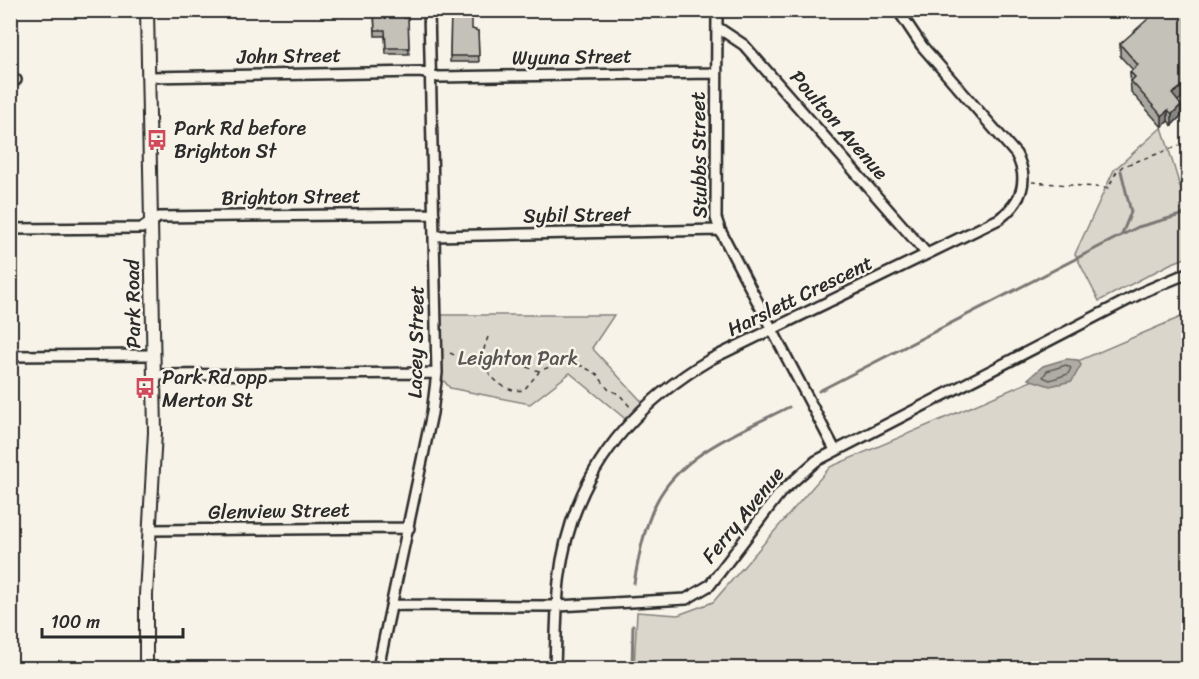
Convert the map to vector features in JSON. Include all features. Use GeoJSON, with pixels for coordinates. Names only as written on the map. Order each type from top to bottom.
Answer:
{"type":"FeatureCollection","features":[{"type":"Feature","properties":{"kind":"main road","name":"Park Road"},"geometry":{"type":"LineString","coordinates":[[146,669],[149,530],[155,432],[147,10]]}},
{"type":"Feature","properties":{"kind":"street","name":"Lacey Street"},"geometry":{"type":"LineString","coordinates":[[378,669],[432,413],[437,373],[429,10]]}},
{"type":"Feature","properties":{"kind":"street","name":"Stubbs Street"},"geometry":{"type":"LineString","coordinates":[[717,10],[716,206],[720,230],[835,450]]}},
{"type":"Feature","properties":{"kind":"street"},"geometry":{"type":"LineString","coordinates":[[897,10],[921,46],[1016,154],[1021,164],[1024,182]]}},
{"type":"Feature","properties":{"kind":"street","name":"Poulton Avenue"},"geometry":{"type":"LineString","coordinates":[[717,27],[744,45],[927,254]]}},
{"type":"Feature","properties":{"kind":"street","name":"John Street"},"geometry":{"type":"LineString","coordinates":[[148,77],[421,72],[430,75]]}},
{"type":"Feature","properties":{"kind":"street","name":"Wyuna Street"},"geometry":{"type":"LineString","coordinates":[[430,75],[438,77],[716,73]]}},
{"type":"Feature","properties":{"kind":"street","name":"Harslett Crescent"},"geometry":{"type":"LineString","coordinates":[[555,669],[563,557],[575,512],[601,460],[637,413],[690,371],[1009,212],[1022,193],[1024,182]]}},
{"type":"Feature","properties":{"kind":"street","name":"Brighton Street"},"geometry":{"type":"LineString","coordinates":[[10,229],[142,228],[159,217],[434,213]]}},
{"type":"Feature","properties":{"kind":"street","name":"Sybil Street"},"geometry":{"type":"LineString","coordinates":[[434,236],[720,230]]}},
{"type":"Feature","properties":{"kind":"street","name":"Ferry Avenue"},"geometry":{"type":"LineString","coordinates":[[392,606],[558,606],[666,602],[686,599],[698,593],[718,576],[792,480],[835,450],[1145,291],[1188,273]]}},
{"type":"Feature","properties":{"kind":"street"},"geometry":{"type":"LineString","coordinates":[[10,357],[153,355]]}},
{"type":"Feature","properties":{"kind":"street"},"geometry":{"type":"LineString","coordinates":[[154,375],[437,373]]}},
{"type":"Feature","properties":{"kind":"street","name":"Glenview Street"},"geometry":{"type":"LineString","coordinates":[[149,530],[409,528]]}},
{"type":"Feature","properties":{"kind":"path"},"geometry":{"type":"LineString","coordinates":[[1024,182],[1108,188],[1117,171],[1123,166],[1188,143]]}},
{"type":"Feature","properties":{"kind":"path"},"geometry":{"type":"LineString","coordinates":[[488,337],[484,362],[495,379],[512,390],[524,390],[539,371],[562,362],[582,366],[597,374],[608,389],[619,394],[637,413]]}},
{"type":"Feature","properties":{"kind":"path"},"geometry":{"type":"LineString","coordinates":[[450,353],[468,361],[484,362]]}},
{"type":"Feature","properties":{"kind":"path"},"geometry":{"type":"LineString","coordinates":[[527,367],[539,371]]}},
{"type":"Feature","properties":{"kind":"green space"},"geometry":{"type":"Polygon","coordinates":[[[1162,127],[1188,213],[1188,257],[1099,301],[1075,254],[1114,170],[1162,127]]]}},
{"type":"Feature","properties":{"kind":"green space"},"geometry":{"type":"Polygon","coordinates":[[[1188,314],[1188,668],[634,668],[637,612],[678,615],[713,602],[830,467],[1188,314]]]}},
{"type":"Feature","properties":{"kind":"green space","name":"Leighton Park"},"geometry":{"type":"Polygon","coordinates":[[[436,315],[614,315],[592,348],[645,405],[629,422],[570,373],[530,404],[450,388],[437,373],[436,315]]]}},
{"type":"Feature","properties":{"kind":"water"},"geometry":{"type":"Polygon","coordinates":[[[1066,359],[1078,360],[1081,365],[1072,381],[1050,386],[1028,379],[1043,366],[1066,359]]]}},
{"type":"Feature","properties":{"kind":"building"},"geometry":{"type":"Polygon","coordinates":[[[374,10],[404,10],[404,18],[408,18],[409,48],[386,48],[385,30],[375,30],[374,10]]]}},
{"type":"Feature","properties":{"kind":"building"},"geometry":{"type":"Polygon","coordinates":[[[451,10],[472,10],[472,29],[478,31],[479,56],[450,56],[451,10]]]}},
{"type":"Feature","properties":{"kind":"building"},"geometry":{"type":"Polygon","coordinates":[[[1158,10],[1188,10],[1188,82],[1172,94],[1181,105],[1172,114],[1168,110],[1162,116],[1131,81],[1135,77],[1130,72],[1138,65],[1120,44],[1158,10]]]}},
{"type":"Feature","properties":{"kind":"waterway"},"geometry":{"type":"LineString","coordinates":[[1121,171],[1131,212],[1122,234]]}},
{"type":"Feature","properties":{"kind":"waterway"},"geometry":{"type":"LineString","coordinates":[[819,391],[1138,227],[1188,213]]}},
{"type":"Feature","properties":{"kind":"waterway"},"geometry":{"type":"LineString","coordinates":[[634,583],[648,522],[656,503],[680,471],[714,445],[789,407]]}},
{"type":"Feature","properties":{"kind":"waterway"},"geometry":{"type":"LineString","coordinates":[[632,668],[633,625]]}},
{"type":"Feature","properties":{"kind":"place","name":"Park Rd before Brighton St"},"geometry":{"type":"Point","coordinates":[157,140]}},
{"type":"Feature","properties":{"kind":"place","name":"Park Rd opp Merton St"},"geometry":{"type":"Point","coordinates":[145,388]}}]}
